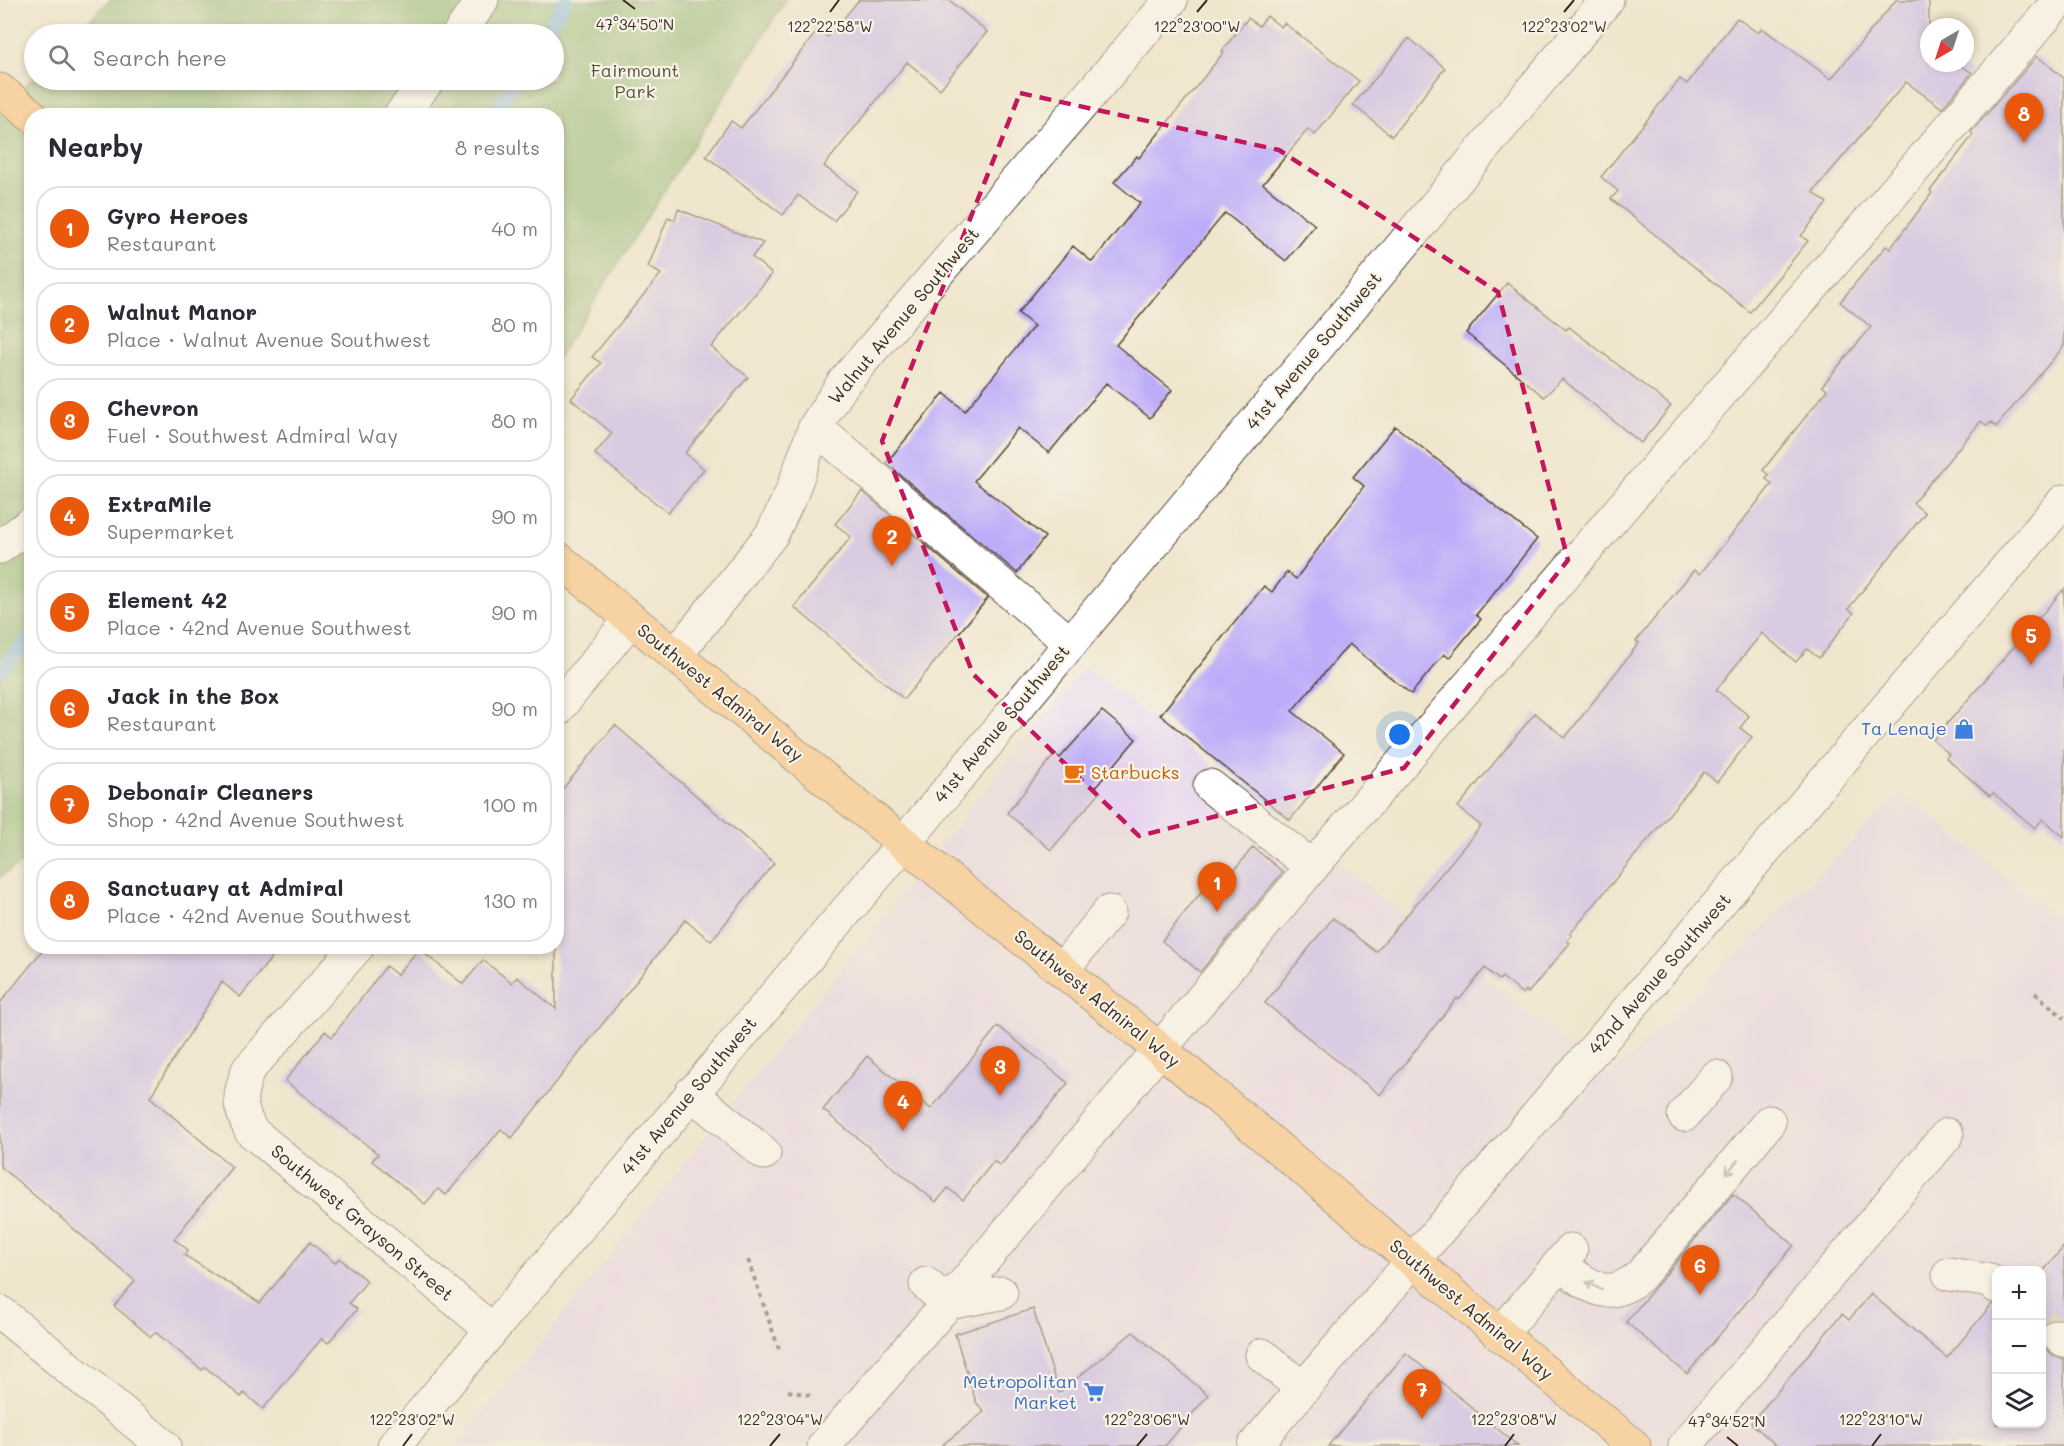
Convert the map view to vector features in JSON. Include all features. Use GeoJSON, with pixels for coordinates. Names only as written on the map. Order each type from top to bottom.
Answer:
{"type":"FeatureCollection","features":[{"type":"Feature","properties":{"kind":"main road"},"geometry":{"type":"LineString","coordinates":[[1,90],[24,109]]}},
{"type":"Feature","properties":{"kind":"main road","name":"Southwest Admiral Way"},"geometry":{"type":"LineString","coordinates":[[564,564],[904,843],[1161,1049],[1634,1446]]}},
{"type":"Feature","properties":{"kind":"street"},"geometry":{"type":"LineString","coordinates":[[466,24],[483,0]]}},
{"type":"Feature","properties":{"kind":"street","name":"Walnut Avenue Southwest"},"geometry":{"type":"LineString","coordinates":[[675,656],[772,534],[792,492],[815,427],[844,382],[1171,0]]}},
{"type":"Feature","properties":{"kind":"street","name":"41st Avenue Southwest"},"geometry":{"type":"LineString","coordinates":[[394,1446],[904,843],[1607,0]]}},
{"type":"Feature","properties":{"kind":"street"},"geometry":{"type":"LineString","coordinates":[[824,1446],[937,1294],[1161,1049],[1312,867],[2060,0]]}},
{"type":"Feature","properties":{"kind":"street"},"geometry":{"type":"LineString","coordinates":[[406,108],[420,90]]}},
{"type":"Feature","properties":{"kind":"street"},"geometry":{"type":"LineString","coordinates":[[815,427],[1070,643]]}},
{"type":"Feature","properties":{"kind":"street","name":"42nd Avenue Southwest"},"geometry":{"type":"LineString","coordinates":[[1254,1446],[2064,501]]}},
{"type":"Feature","properties":{"kind":"street"},"geometry":{"type":"LineString","coordinates":[[0,547],[24,529]]}},
{"type":"Feature","properties":{"kind":"street"},"geometry":{"type":"LineString","coordinates":[[564,701],[630,620]]}},
{"type":"Feature","properties":{"kind":"street"},"geometry":{"type":"LineString","coordinates":[[1210,786],[1312,867]]}},
{"type":"Feature","properties":{"kind":"street"},"geometry":{"type":"LineString","coordinates":[[1062,970],[1109,912]]}},
{"type":"Feature","properties":{"kind":"street","name":"Southwest Grayson Street"},"geometry":{"type":"LineString","coordinates":[[351,954],[248,1070],[240,1091],[240,1110],[251,1131],[492,1330]]}},
{"type":"Feature","properties":{"kind":"street"},"geometry":{"type":"LineString","coordinates":[[1684,1115],[1716,1077]]}},
{"type":"Feature","properties":{"kind":"street"},"geometry":{"type":"LineString","coordinates":[[691,1093],[764,1153]]}},
{"type":"Feature","properties":{"kind":"street"},"geometry":{"type":"LineString","coordinates":[[1500,1335],[1565,1257],[1593,1288],[1605,1292],[1629,1286],[1640,1276],[1769,1122]]}},
{"type":"Feature","properties":{"kind":"street"},"geometry":{"type":"LineString","coordinates":[[1685,1446],[1947,1135]]}},
{"type":"Feature","properties":{"kind":"street"},"geometry":{"type":"LineString","coordinates":[[1949,1274],[1992,1283]]}},
{"type":"Feature","properties":{"kind":"street"},"geometry":{"type":"LineString","coordinates":[[937,1294],[1001,1293]]}},
{"type":"Feature","properties":{"kind":"street"},"geometry":{"type":"LineString","coordinates":[[0,1312],[164,1446]]}},
{"type":"Feature","properties":{"kind":"street"},"geometry":{"type":"LineString","coordinates":[[1262,1355],[1303,1389]]}},
{"type":"Feature","properties":{"kind":"path"},"geometry":{"type":"LineString","coordinates":[[2035,993],[2064,1018]]}},
{"type":"Feature","properties":{"kind":"path"},"geometry":{"type":"LineString","coordinates":[[748,1260],[780,1349]]}},
{"type":"Feature","properties":{"kind":"highlighted area"},"geometry":{"type":"Polygon","coordinates":[[[1020,93],[1279,150],[1498,292],[1568,560],[1404,768],[1139,836],[973,674],[882,441],[1020,93]]]}},
{"type":"Feature","properties":{"kind":"shaded area"},"geometry":{"type":"Polygon","coordinates":[[[1085,666],[1609,1076],[1902,793],[2064,925],[2064,1446],[457,1446],[1085,666]]]}},
{"type":"Feature","properties":{"kind":"green space","name":"Fairmount Park"},"geometry":{"type":"Polygon","coordinates":[[[110,0],[786,0],[564,348],[564,108],[24,108],[24,861],[0,877],[0,113],[24,88],[24,90],[564,90],[564,24],[86,24],[110,0]]]}},
{"type":"Feature","properties":{"kind":"building"},"geometry":{"type":"Polygon","coordinates":[[[859,0],[949,0],[987,32],[940,89],[907,62],[824,166],[857,191],[834,221],[798,195],[783,215],[706,156],[731,121],[741,128],[818,30],[828,37],[859,0]]]}},
{"type":"Feature","properties":{"kind":"building"},"geometry":{"type":"Polygon","coordinates":[[[1896,0],[1929,0],[1929,18],[1920,18],[1920,72],[1972,73],[1942,108],[1906,82],[1813,192],[1827,203],[1801,236],[1808,241],[1750,312],[1611,199],[1618,191],[1601,177],[1680,79],[1687,84],[1737,18],[1758,33],[1762,28],[1831,79],[1896,0]]]}},
{"type":"Feature","properties":{"kind":"building"},"geometry":{"type":"Polygon","coordinates":[[[1267,16],[1281,27],[1284,23],[1359,81],[1315,135],[1308,129],[1263,184],[1315,225],[1286,261],[1225,213],[1116,345],[1172,390],[1150,418],[1106,383],[1049,453],[1018,428],[974,481],[1045,537],[1017,573],[886,463],[944,393],[965,411],[1034,326],[1018,313],[1073,246],[1092,262],[1140,203],[1114,182],[1137,156],[1139,158],[1224,52],[1222,51],[1248,18],[1259,26],[1267,16]]]}},
{"type":"Feature","properties":{"kind":"building"},"geometry":{"type":"Polygon","coordinates":[[[1409,38],[1445,68],[1392,136],[1353,105],[1409,38]]]}},
{"type":"Feature","properties":{"kind":"building"},"geometry":{"type":"Polygon","coordinates":[[[2037,56],[2064,78],[2064,346],[1996,427],[1991,422],[1987,426],[1981,421],[1913,503],[1925,513],[1848,609],[1854,613],[1819,658],[1807,649],[1796,662],[1762,633],[1716,690],[1749,716],[1740,728],[1752,737],[1717,782],[1704,772],[1570,934],[1572,935],[1567,941],[1570,943],[1528,993],[1526,990],[1523,994],[1502,977],[1499,980],[1485,968],[1459,1000],[1457,998],[1380,1095],[1265,1003],[1333,918],[1376,952],[1481,826],[1458,807],[1535,713],[1565,738],[1639,643],[1636,641],[1694,570],[1700,574],[1772,484],[1766,479],[1769,475],[1763,470],[1827,390],[1822,386],[1871,327],[1840,302],[1886,246],[1890,249],[1932,193],[1930,191],[1973,135],[1971,132],[2037,56]]]}},
{"type":"Feature","properties":{"kind":"building"},"geometry":{"type":"Polygon","coordinates":[[[678,209],[763,243],[752,257],[772,274],[711,347],[748,377],[685,453],[704,469],[668,513],[595,454],[612,433],[571,399],[601,363],[592,357],[661,274],[648,267],[668,217],[675,220],[678,209]]]}},
{"type":"Feature","properties":{"kind":"building"},"geometry":{"type":"Polygon","coordinates":[[[1507,283],[1566,330],[1569,327],[1671,406],[1641,443],[1562,379],[1544,397],[1466,333],[1507,283]]]}},
{"type":"Feature","properties":{"kind":"building"},"geometry":{"type":"Polygon","coordinates":[[[1395,426],[1537,539],[1476,615],[1481,619],[1449,658],[1444,654],[1411,694],[1349,644],[1292,711],[1344,753],[1290,820],[1160,715],[1264,586],[1272,592],[1287,572],[1296,579],[1364,486],[1353,477],[1395,426]]]}},
{"type":"Feature","properties":{"kind":"building"},"geometry":{"type":"Polygon","coordinates":[[[862,491],[988,598],[904,699],[794,607],[851,537],[835,524],[862,491]]]}},
{"type":"Feature","properties":{"kind":"building"},"geometry":{"type":"Polygon","coordinates":[[[2064,589],[2064,837],[2043,819],[2035,828],[1993,793],[1990,796],[1946,758],[1949,754],[1933,740],[2064,589]]]}},
{"type":"Feature","properties":{"kind":"building","name":"Starbucks"},"geometry":{"type":"Polygon","coordinates":[[[1102,711],[1136,739],[1095,788],[1100,792],[1051,850],[1007,813],[1055,754],[1060,758],[1102,711]]]}},
{"type":"Feature","properties":{"kind":"building"},"geometry":{"type":"Polygon","coordinates":[[[615,725],[774,863],[711,941],[685,920],[512,1138],[501,1129],[446,1195],[438,1189],[425,1204],[372,1161],[378,1154],[285,1081],[325,1031],[332,1037],[386,966],[397,975],[415,954],[425,954],[463,984],[483,960],[512,983],[517,977],[556,1009],[556,954],[564,954],[564,787],[615,725]]]}},
{"type":"Feature","properties":{"kind":"building"},"geometry":{"type":"Polygon","coordinates":[[[1253,847],[1283,872],[1200,972],[1162,941],[1214,876],[1224,883],[1253,847]]]}},
{"type":"Feature","properties":{"kind":"building"},"geometry":{"type":"Polygon","coordinates":[[[40,954],[275,954],[240,997],[222,982],[150,1097],[232,1167],[174,1239],[188,1250],[184,1255],[260,1303],[310,1242],[335,1263],[339,1258],[367,1281],[349,1303],[357,1309],[328,1343],[322,1338],[263,1409],[244,1393],[241,1397],[205,1367],[202,1370],[155,1332],[151,1337],[114,1306],[135,1281],[0,1166],[0,1003],[40,954]]]}},
{"type":"Feature","properties":{"kind":"building"},"geometry":{"type":"Polygon","coordinates":[[[998,1026],[1068,1083],[1000,1166],[994,1161],[963,1200],[948,1188],[936,1202],[823,1110],[867,1056],[931,1109],[998,1026]]]}},
{"type":"Feature","properties":{"kind":"building"},"geometry":{"type":"Polygon","coordinates":[[[1733,1194],[1794,1245],[1687,1374],[1626,1322],[1733,1194]]]}},
{"type":"Feature","properties":{"kind":"building"},"geometry":{"type":"Polygon","coordinates":[[[2064,1246],[2064,1319],[2050,1319],[2046,1324],[2046,1320],[2046,1268],[2064,1246]]]}},
{"type":"Feature","properties":{"kind":"building"},"geometry":{"type":"Polygon","coordinates":[[[1871,1294],[1947,1358],[1992,1304],[1992,1428],[2046,1428],[2046,1349],[2054,1356],[2064,1359],[2064,1446],[1777,1446],[1751,1423],[1842,1314],[1849,1320],[1871,1294]]]}},
{"type":"Feature","properties":{"kind":"building","name":"Metropolitan Market"},"geometry":{"type":"Polygon","coordinates":[[[1033,1309],[1059,1393],[1133,1332],[1208,1395],[1165,1446],[941,1446],[984,1412],[976,1402],[955,1334],[1033,1309]]]}},
{"type":"Feature","properties":{"kind":"building"},"geometry":{"type":"Polygon","coordinates":[[[1406,1353],[1518,1446],[1328,1446],[1406,1353]]]}},
{"type":"Feature","properties":{"kind":"waterway"},"geometry":{"type":"LineString","coordinates":[[550,24],[566,0]]}},
{"type":"Feature","properties":{"kind":"waterway"},"geometry":{"type":"LineString","coordinates":[[498,108],[510,90]]}},
{"type":"Feature","properties":{"kind":"waterway"},"geometry":{"type":"LineString","coordinates":[[0,670],[24,644]]}},
{"type":"Feature","properties":{"kind":"tunnel"},"geometry":{"type":"LineString","coordinates":[[2046,1326],[2058,1336]]}},
{"type":"Feature","properties":{"kind":"place","name":"Sanctuary at Admiral"},"geometry":{"type":"Point","coordinates":[2024,143]}},
{"type":"Feature","properties":{"kind":"place","name":"Walnut Manor"},"geometry":{"type":"Point","coordinates":[892,566]}},
{"type":"Feature","properties":{"kind":"place","name":"Element 42"},"geometry":{"type":"Point","coordinates":[2031,665]}},
{"type":"Feature","properties":{"kind":"place","name":"Ta Lenaje"},"geometry":{"type":"Point","coordinates":[1964,729]}},
{"type":"Feature","properties":{"kind":"place","name":"Starbucks"},"geometry":{"type":"Point","coordinates":[1074,773]}},
{"type":"Feature","properties":{"kind":"place","name":"Gyro Heroes"},"geometry":{"type":"Point","coordinates":[1217,912]}},
{"type":"Feature","properties":{"kind":"place","name":"Chevron"},"geometry":{"type":"Point","coordinates":[1000,1096]}},
{"type":"Feature","properties":{"kind":"place","name":"ExtraMile"},"geometry":{"type":"Point","coordinates":[903,1131]}},
{"type":"Feature","properties":{"kind":"place","name":"Jack in the Box"},"geometry":{"type":"Point","coordinates":[1700,1295]}},
{"type":"Feature","properties":{"kind":"place","name":"Metropolitan Market"},"geometry":{"type":"Point","coordinates":[1094,1392]}},
{"type":"Feature","properties":{"kind":"place","name":"Debonair Cleaners"},"geometry":{"type":"Point","coordinates":[1422,1419]}}]}
